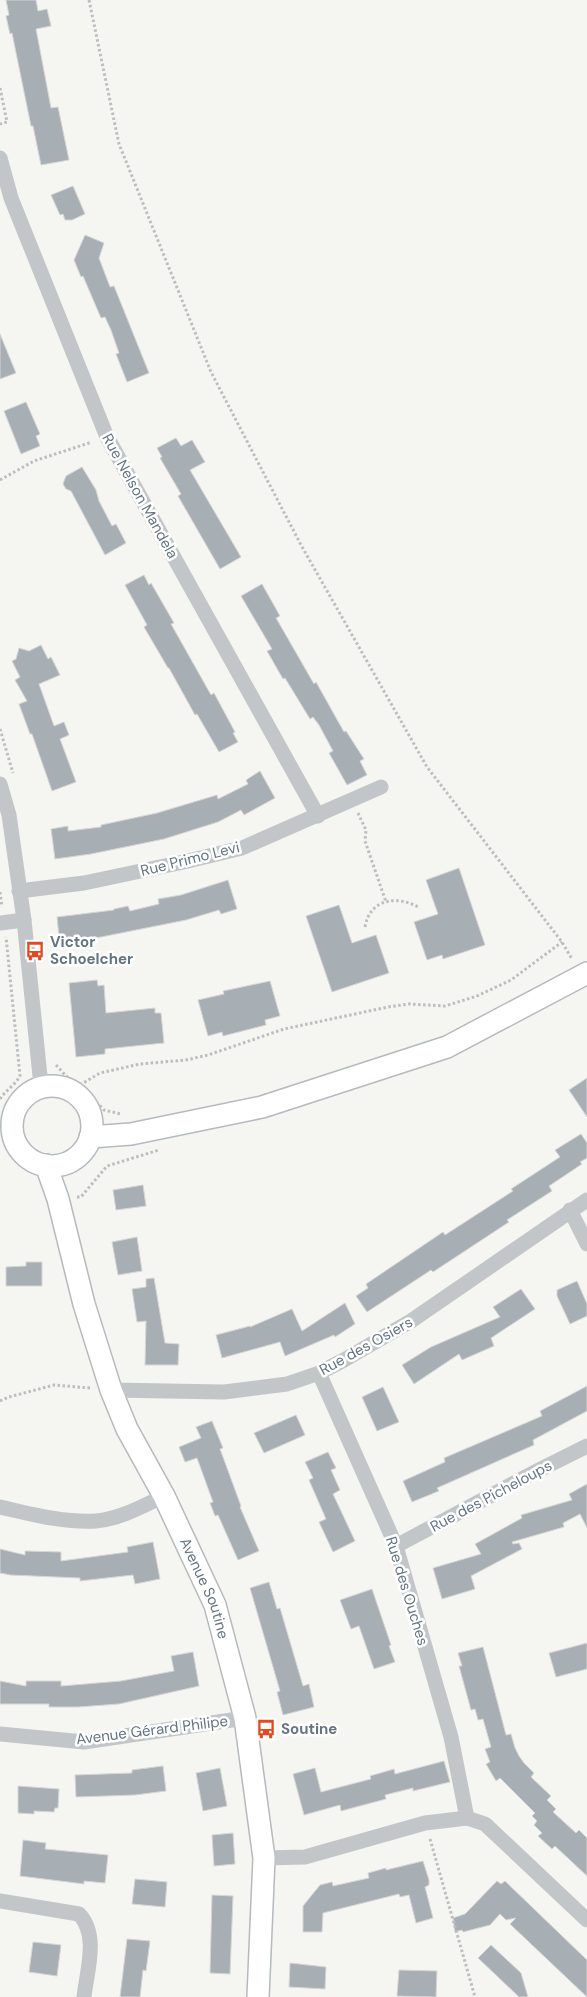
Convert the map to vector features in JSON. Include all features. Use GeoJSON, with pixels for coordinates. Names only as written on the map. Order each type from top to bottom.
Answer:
{"type":"FeatureCollection","features":[{"type":"Feature","properties":{"kind":"street","name":"Rue Nelson Mandela"},"geometry":{"type":"LineString","coordinates":[[0,158],[11,198],[107,438],[318,816]]}},
{"type":"Feature","properties":{"kind":"street"},"geometry":{"type":"LineString","coordinates":[[0,784],[9,815],[24,920],[40,1076],[47,1086]]}},
{"type":"Feature","properties":{"kind":"street","name":"Rue Primo Levi"},"geometry":{"type":"LineString","coordinates":[[19,891],[84,883],[242,848],[381,787]]}},
{"type":"Feature","properties":{"kind":"street"},"geometry":{"type":"LineString","coordinates":[[2,923],[24,920]]}},
{"type":"Feature","properties":{"kind":"street"},"geometry":{"type":"LineString","coordinates":[[58,1199],[86,1145],[92,1124],[89,1111],[82,1100],[72,1092],[60,1087],[47,1086],[35,1090],[24,1097],[16,1107],[8,1144],[29,1158],[46,1165],[64,1164],[86,1145],[262,1107],[447,1047],[584,975]]}},
{"type":"Feature","properties":{"kind":"street","name":"Avenue Soutine"},"geometry":{"type":"LineString","coordinates":[[46,1165],[58,1199],[84,1304],[111,1390],[127,1429],[164,1496],[215,1605],[245,1718],[264,1858],[258,1997]]}},
{"type":"Feature","properties":{"kind":"street","name":"Rue des Osiers"},"geometry":{"type":"LineString","coordinates":[[111,1390],[224,1392],[287,1384],[319,1373],[411,1321],[587,1200]]}},
{"type":"Feature","properties":{"kind":"street"},"geometry":{"type":"LineString","coordinates":[[570,1210],[587,1244]]}},
{"type":"Feature","properties":{"kind":"street","name":"Rue des Ouches"},"geometry":{"type":"LineString","coordinates":[[319,1373],[396,1546],[451,1737],[467,1818]]}},
{"type":"Feature","properties":{"kind":"street","name":"Rue des Picheloups"},"geometry":{"type":"LineString","coordinates":[[396,1546],[587,1446]]}},
{"type":"Feature","properties":{"kind":"street"},"geometry":{"type":"LineString","coordinates":[[0,1507],[53,1518],[96,1521],[128,1513],[164,1496]]}},
{"type":"Feature","properties":{"kind":"street","name":"Avenue Gérard Philipe"},"geometry":{"type":"LineString","coordinates":[[0,1734],[84,1742],[245,1718]]}},
{"type":"Feature","properties":{"kind":"street"},"geometry":{"type":"LineString","coordinates":[[264,1858],[305,1857],[425,1823],[467,1818],[485,1824],[587,1920]]}},
{"type":"Feature","properties":{"kind":"street"},"geometry":{"type":"LineString","coordinates":[[0,1901],[79,1914],[86,1921],[91,1936],[84,1997]]}},
{"type":"Feature","properties":{"kind":"path"},"geometry":{"type":"LineString","coordinates":[[89,0],[119,144],[211,372],[301,546],[427,767],[562,942],[584,975]]}},
{"type":"Feature","properties":{"kind":"path"},"geometry":{"type":"LineString","coordinates":[[0,88],[7,122],[0,124]]}},
{"type":"Feature","properties":{"kind":"path"},"geometry":{"type":"LineString","coordinates":[[0,480],[34,461],[107,438]]}},
{"type":"Feature","properties":{"kind":"path"},"geometry":{"type":"LineString","coordinates":[[0,729],[13,774]]}},
{"type":"Feature","properties":{"kind":"path"},"geometry":{"type":"LineString","coordinates":[[350,799],[366,830],[365,841],[386,902]]}},
{"type":"Feature","properties":{"kind":"path"},"geometry":{"type":"LineString","coordinates":[[365,927],[370,915],[380,904],[394,900],[412,903],[420,908]]}},
{"type":"Feature","properties":{"kind":"path"},"geometry":{"type":"LineString","coordinates":[[0,1097],[20,1076],[2,923]]}},
{"type":"Feature","properties":{"kind":"path"},"geometry":{"type":"LineString","coordinates":[[80,1085],[100,1073],[140,1064],[186,1060],[208,1055],[284,1029],[388,1006],[408,1004],[445,1006],[477,996],[511,980],[562,942]]}},
{"type":"Feature","properties":{"kind":"path"},"geometry":{"type":"LineString","coordinates":[[56,1061],[57,1068],[80,1085],[104,1110],[127,1114]]}},
{"type":"Feature","properties":{"kind":"path"},"geometry":{"type":"LineString","coordinates":[[152,1130],[156,1151]]}},
{"type":"Feature","properties":{"kind":"path"},"geometry":{"type":"LineString","coordinates":[[58,1199],[81,1196],[107,1166],[165,1148]]}},
{"type":"Feature","properties":{"kind":"path"},"geometry":{"type":"LineString","coordinates":[[0,1401],[54,1385],[111,1390]]}},
{"type":"Feature","properties":{"kind":"path"},"geometry":{"type":"LineString","coordinates":[[425,1823],[475,1997]]}},
{"type":"Feature","properties":{"kind":"building"},"geometry":{"type":"Polygon","coordinates":[[[6,0],[36,0],[38,11],[47,9],[51,26],[36,29],[51,108],[58,107],[69,160],[41,165],[12,33],[10,34],[6,16],[9,15],[6,0]]]}},
{"type":"Feature","properties":{"kind":"building"},"geometry":{"type":"Polygon","coordinates":[[[73,186],[85,214],[72,220],[65,220],[63,214],[60,215],[51,195],[73,186]]]}},
{"type":"Feature","properties":{"kind":"building"},"geometry":{"type":"Polygon","coordinates":[[[85,235],[104,243],[99,258],[110,287],[114,286],[149,373],[127,382],[116,354],[119,353],[111,330],[105,317],[101,318],[74,260],[85,235]]]}},
{"type":"Feature","properties":{"kind":"building"},"geometry":{"type":"Polygon","coordinates":[[[0,334],[16,373],[0,379],[0,334]]]}},
{"type":"Feature","properties":{"kind":"building"},"geometry":{"type":"Polygon","coordinates":[[[26,402],[40,434],[36,436],[40,446],[21,454],[4,411],[26,402]]]}},
{"type":"Feature","properties":{"kind":"building"},"geometry":{"type":"Polygon","coordinates":[[[176,438],[181,446],[192,440],[205,462],[190,470],[241,557],[220,569],[178,496],[181,494],[160,458],[162,457],[157,448],[176,438]]]}},
{"type":"Feature","properties":{"kind":"building"},"geometry":{"type":"Polygon","coordinates":[[[82,467],[96,490],[99,501],[112,526],[116,524],[126,543],[105,555],[71,491],[66,489],[63,484],[66,476],[82,467]]]}},
{"type":"Feature","properties":{"kind":"building"},"geometry":{"type":"Polygon","coordinates":[[[144,575],[149,585],[151,583],[174,623],[171,624],[211,695],[214,693],[235,732],[233,733],[238,742],[219,752],[197,714],[195,715],[144,627],[147,625],[125,585],[144,575]]]}},
{"type":"Feature","properties":{"kind":"building"},"geometry":{"type":"Polygon","coordinates":[[[262,584],[280,616],[276,618],[314,684],[316,682],[344,732],[346,731],[364,759],[360,761],[367,775],[347,785],[329,753],[333,751],[319,725],[313,717],[310,719],[285,678],[283,679],[267,651],[272,649],[241,596],[262,584]]]}},
{"type":"Feature","properties":{"kind":"building"},"geometry":{"type":"Polygon","coordinates":[[[41,645],[48,659],[51,657],[60,675],[39,684],[54,726],[64,722],[69,735],[60,739],[76,782],[52,791],[32,734],[30,734],[19,704],[27,701],[15,680],[20,677],[12,661],[16,659],[19,648],[29,651],[41,645]]]}},
{"type":"Feature","properties":{"kind":"building"},"geometry":{"type":"Polygon","coordinates":[[[260,771],[275,798],[244,815],[241,810],[218,822],[164,839],[91,854],[55,859],[51,829],[68,826],[68,831],[101,827],[101,825],[157,813],[217,795],[218,799],[248,784],[246,780],[260,771]]]}},
{"type":"Feature","properties":{"kind":"building"},"geometry":{"type":"Polygon","coordinates":[[[459,868],[485,945],[443,959],[442,955],[427,960],[414,922],[438,914],[426,880],[459,868]]]}},
{"type":"Feature","properties":{"kind":"building"},"geometry":{"type":"Polygon","coordinates":[[[228,880],[237,909],[221,914],[219,910],[186,920],[77,940],[78,945],[60,947],[57,917],[114,910],[128,906],[130,911],[159,904],[158,899],[181,895],[228,880]]]}},
{"type":"Feature","properties":{"kind":"building"},"geometry":{"type":"Polygon","coordinates":[[[339,905],[352,943],[376,935],[389,973],[332,992],[306,916],[339,905]]]}},
{"type":"Feature","properties":{"kind":"building"},"geometry":{"type":"Polygon","coordinates":[[[97,980],[98,986],[104,985],[106,1013],[155,1008],[155,1013],[161,1013],[164,1043],[105,1049],[105,1054],[76,1057],[69,983],[97,980]]]}},
{"type":"Feature","properties":{"kind":"building"},"geometry":{"type":"Polygon","coordinates":[[[270,981],[280,1016],[265,1020],[266,1025],[223,1036],[222,1032],[208,1036],[198,1000],[224,994],[223,991],[270,981]]]}},
{"type":"Feature","properties":{"kind":"building"},"geometry":{"type":"Polygon","coordinates":[[[587,1078],[587,1117],[569,1090],[587,1078]]]}},
{"type":"Feature","properties":{"kind":"building"},"geometry":{"type":"Polygon","coordinates":[[[581,1134],[587,1143],[587,1158],[580,1162],[582,1164],[549,1186],[552,1191],[433,1272],[431,1270],[367,1312],[356,1296],[368,1288],[366,1284],[443,1232],[445,1235],[513,1191],[511,1189],[560,1157],[555,1150],[581,1134]]]}},
{"type":"Feature","properties":{"kind":"building"},"geometry":{"type":"Polygon","coordinates":[[[143,1185],[146,1206],[116,1210],[113,1190],[143,1185]]]}},
{"type":"Feature","properties":{"kind":"building"},"geometry":{"type":"Polygon","coordinates":[[[137,1237],[142,1271],[118,1275],[112,1242],[137,1237]]]}},
{"type":"Feature","properties":{"kind":"building"},"geometry":{"type":"Polygon","coordinates":[[[26,1262],[42,1262],[42,1286],[6,1286],[6,1267],[26,1266],[26,1262]]]}},
{"type":"Feature","properties":{"kind":"building"},"geometry":{"type":"Polygon","coordinates":[[[154,1278],[165,1343],[179,1344],[178,1365],[145,1365],[146,1321],[137,1322],[132,1289],[146,1287],[146,1279],[154,1278]]]}},
{"type":"Feature","properties":{"kind":"building"},"geometry":{"type":"Polygon","coordinates":[[[577,1281],[587,1304],[587,1316],[570,1324],[557,1296],[557,1290],[577,1281]]]}},
{"type":"Feature","properties":{"kind":"building"},"geometry":{"type":"Polygon","coordinates":[[[521,1289],[535,1309],[491,1338],[494,1346],[462,1360],[459,1354],[414,1384],[402,1365],[431,1347],[500,1317],[493,1307],[521,1289]]]}},
{"type":"Feature","properties":{"kind":"building"},"geometry":{"type":"Polygon","coordinates":[[[345,1303],[355,1324],[335,1337],[334,1335],[285,1356],[280,1342],[222,1358],[216,1335],[250,1327],[292,1309],[302,1331],[345,1303]]]}},
{"type":"Feature","properties":{"kind":"building"},"geometry":{"type":"Polygon","coordinates":[[[587,1386],[587,1411],[533,1440],[534,1445],[437,1488],[439,1491],[412,1502],[403,1481],[445,1462],[444,1458],[542,1416],[540,1411],[587,1386]]]}},
{"type":"Feature","properties":{"kind":"building"},"geometry":{"type":"Polygon","coordinates":[[[383,1387],[399,1422],[377,1431],[362,1397],[383,1387]]]}},
{"type":"Feature","properties":{"kind":"building"},"geometry":{"type":"Polygon","coordinates":[[[296,1415],[305,1435],[264,1453],[254,1433],[296,1415]]]}},
{"type":"Feature","properties":{"kind":"building"},"geometry":{"type":"Polygon","coordinates":[[[212,1421],[223,1448],[220,1449],[240,1507],[259,1551],[238,1560],[218,1515],[215,1516],[210,1503],[213,1502],[197,1458],[185,1462],[179,1447],[201,1438],[196,1427],[212,1421]]]}},
{"type":"Feature","properties":{"kind":"building"},"geometry":{"type":"Polygon","coordinates":[[[328,1452],[336,1468],[331,1470],[340,1490],[333,1494],[355,1541],[333,1552],[319,1522],[326,1519],[309,1480],[313,1478],[305,1462],[328,1452]]]}},
{"type":"Feature","properties":{"kind":"building"},"geometry":{"type":"Polygon","coordinates":[[[587,1484],[587,1528],[580,1514],[563,1523],[564,1527],[512,1542],[513,1544],[519,1543],[522,1549],[471,1576],[475,1589],[442,1599],[433,1568],[481,1554],[475,1544],[522,1518],[521,1515],[572,1500],[569,1494],[587,1484]]]}},
{"type":"Feature","properties":{"kind":"building"},"geometry":{"type":"Polygon","coordinates":[[[153,1542],[160,1579],[135,1584],[133,1575],[80,1581],[80,1578],[0,1573],[0,1549],[25,1555],[25,1551],[61,1552],[61,1561],[128,1552],[127,1547],[153,1542]]]}},
{"type":"Feature","properties":{"kind":"building"},"geometry":{"type":"Polygon","coordinates":[[[269,1582],[277,1609],[280,1608],[303,1686],[309,1684],[314,1707],[283,1715],[277,1692],[280,1691],[250,1588],[269,1582]]]}},
{"type":"Feature","properties":{"kind":"building"},"geometry":{"type":"Polygon","coordinates":[[[372,1589],[395,1662],[374,1669],[359,1626],[351,1629],[340,1600],[372,1589]]]}},
{"type":"Feature","properties":{"kind":"building"},"geometry":{"type":"Polygon","coordinates":[[[587,1643],[587,1669],[556,1677],[549,1653],[587,1643]]]}},
{"type":"Feature","properties":{"kind":"building"},"geometry":{"type":"Polygon","coordinates":[[[483,1647],[506,1735],[511,1734],[519,1756],[534,1773],[531,1777],[551,1796],[547,1800],[556,1809],[553,1812],[576,1833],[579,1830],[587,1838],[587,1876],[555,1846],[552,1849],[538,1836],[542,1833],[534,1825],[537,1821],[532,1816],[535,1813],[500,1778],[496,1781],[486,1764],[490,1762],[485,1749],[491,1747],[483,1719],[478,1720],[475,1709],[471,1710],[459,1666],[462,1666],[458,1653],[483,1647]]]}},
{"type":"Feature","properties":{"kind":"building"},"geometry":{"type":"Polygon","coordinates":[[[193,1652],[199,1686],[119,1704],[49,1707],[49,1704],[0,1704],[0,1681],[26,1686],[26,1681],[61,1681],[61,1686],[121,1681],[174,1671],[171,1656],[193,1652]]]}},
{"type":"Feature","properties":{"kind":"building"},"geometry":{"type":"Polygon","coordinates":[[[444,1761],[450,1782],[413,1791],[413,1788],[385,1795],[386,1799],[341,1811],[340,1805],[304,1815],[293,1774],[315,1768],[321,1792],[371,1779],[370,1776],[394,1769],[395,1774],[444,1761]]]}},
{"type":"Feature","properties":{"kind":"building"},"geometry":{"type":"Polygon","coordinates":[[[163,1766],[166,1791],[135,1795],[76,1797],[75,1775],[132,1773],[132,1770],[163,1766]]]}},
{"type":"Feature","properties":{"kind":"building"},"geometry":{"type":"Polygon","coordinates":[[[220,1768],[227,1806],[203,1811],[196,1773],[220,1768]]]}},
{"type":"Feature","properties":{"kind":"building"},"geometry":{"type":"Polygon","coordinates":[[[18,1786],[59,1789],[58,1808],[55,1808],[54,1812],[34,1811],[34,1814],[18,1813],[18,1786]]]}},
{"type":"Feature","properties":{"kind":"building"},"geometry":{"type":"Polygon","coordinates":[[[233,1833],[235,1864],[214,1866],[212,1835],[233,1833]]]}},
{"type":"Feature","properties":{"kind":"building"},"geometry":{"type":"Polygon","coordinates":[[[23,1840],[46,1843],[45,1849],[108,1855],[105,1883],[84,1881],[84,1884],[20,1876],[23,1840]]]}},
{"type":"Feature","properties":{"kind":"building"},"geometry":{"type":"Polygon","coordinates":[[[423,1861],[429,1880],[429,1885],[425,1887],[433,1918],[416,1923],[409,1895],[400,1897],[399,1894],[323,1913],[322,1932],[303,1932],[303,1906],[320,1885],[332,1882],[333,1886],[369,1878],[368,1873],[423,1861]]]}},
{"type":"Feature","properties":{"kind":"building"},"geometry":{"type":"Polygon","coordinates":[[[135,1879],[167,1882],[165,1907],[132,1904],[135,1879]]]}},
{"type":"Feature","properties":{"kind":"building"},"geometry":{"type":"Polygon","coordinates":[[[497,1881],[501,1884],[505,1881],[587,1960],[587,1997],[510,1924],[516,1918],[506,1920],[500,1914],[490,1925],[463,1932],[462,1930],[455,1932],[453,1918],[465,1914],[497,1881]]]}},
{"type":"Feature","properties":{"kind":"building"},"geometry":{"type":"Polygon","coordinates":[[[212,1895],[233,1896],[230,1974],[210,1973],[212,1895]]]}},
{"type":"Feature","properties":{"kind":"building"},"geometry":{"type":"Polygon","coordinates":[[[127,1939],[150,1941],[146,1971],[143,1970],[140,1997],[120,1997],[127,1939]]]}},
{"type":"Feature","properties":{"kind":"building"},"geometry":{"type":"Polygon","coordinates":[[[33,1942],[61,1945],[57,1976],[29,1972],[33,1942]]]}},
{"type":"Feature","properties":{"kind":"building"},"geometry":{"type":"Polygon","coordinates":[[[491,1945],[521,1973],[528,1997],[519,1997],[478,1958],[491,1945]]]}},
{"type":"Feature","properties":{"kind":"building"},"geometry":{"type":"Polygon","coordinates":[[[290,1963],[326,1967],[325,1989],[289,1987],[290,1963]]]}},
{"type":"Feature","properties":{"kind":"building"},"geometry":{"type":"Polygon","coordinates":[[[399,1970],[437,1971],[436,1997],[397,1996],[399,1970]]]}},
{"type":"Feature","properties":{"kind":"place","name":"Victor Schoelcher"},"geometry":{"type":"Point","coordinates":[35,951]}},
{"type":"Feature","properties":{"kind":"place","name":"Soutine"},"geometry":{"type":"Point","coordinates":[266,1729]}}]}
